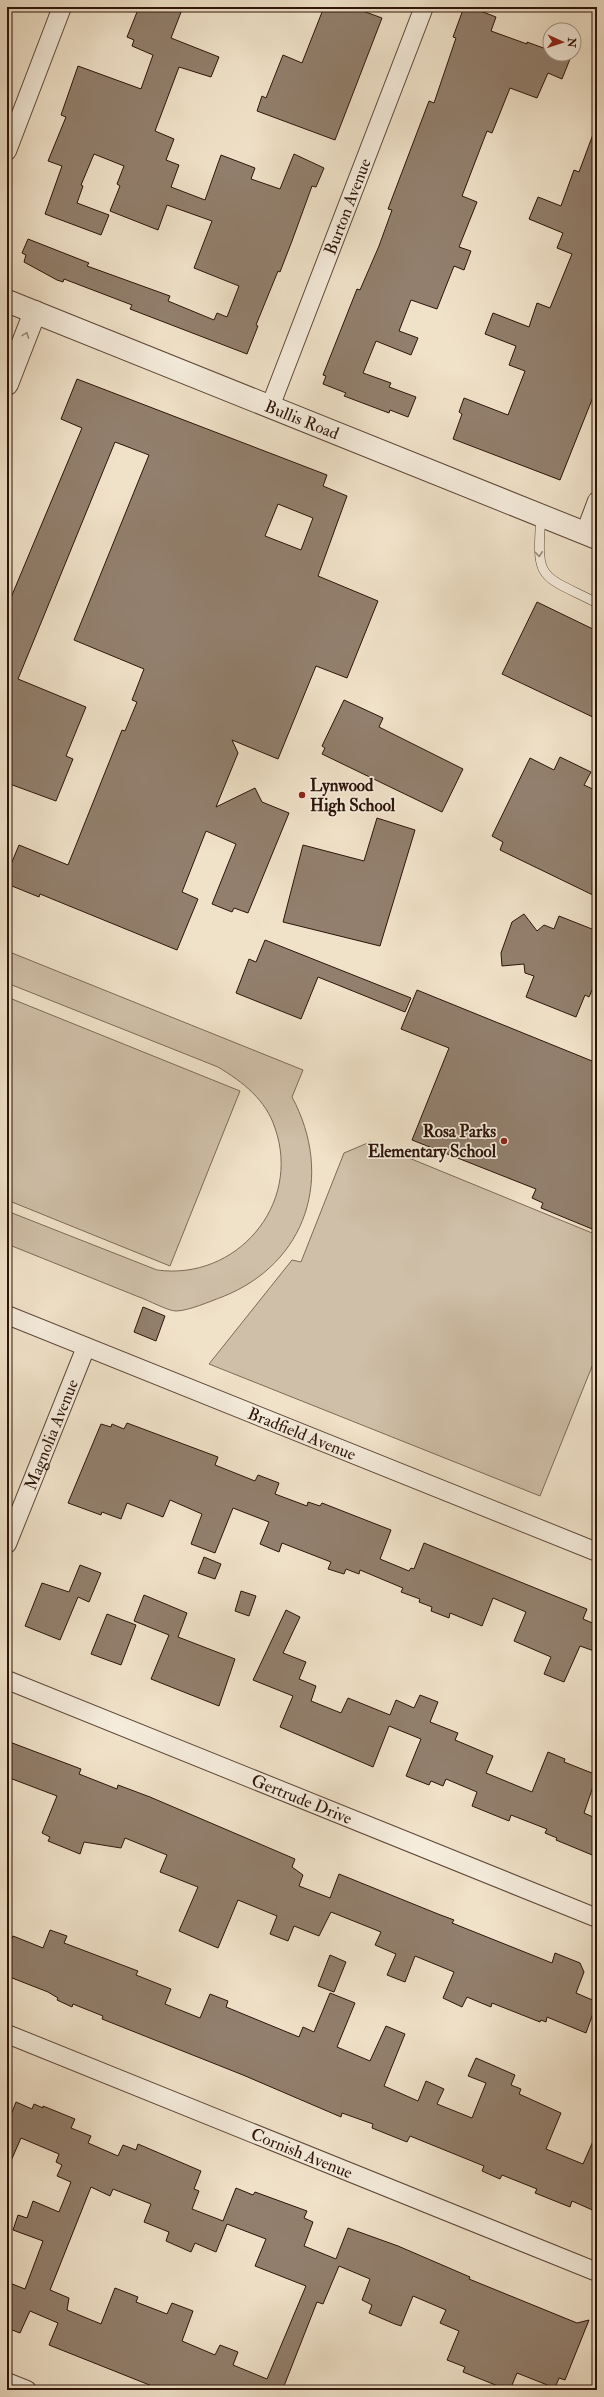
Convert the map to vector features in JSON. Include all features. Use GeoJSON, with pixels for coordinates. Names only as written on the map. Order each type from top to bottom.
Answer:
{"type":"FeatureCollection","features":[{"type":"Feature","properties":{"kind":"street"},"geometry":{"type":"LineString","coordinates":[[7,151],[62,7]]}},
{"type":"Feature","properties":{"kind":"street","name":"Burton Avenue"},"geometry":{"type":"LineString","coordinates":[[270,407],[424,7]]}},
{"type":"Feature","properties":{"kind":"street","name":"Bullis Road"},"geometry":{"type":"LineString","coordinates":[[7,301],[591,535]]}},
{"type":"Feature","properties":{"kind":"street"},"geometry":{"type":"LineString","coordinates":[[7,384],[35,312]]}},
{"type":"Feature","properties":{"kind":"street"},"geometry":{"type":"LineString","coordinates":[[591,535],[597,501]]}},
{"type":"Feature","properties":{"kind":"street","name":"Bradfield Avenue"},"geometry":{"type":"LineString","coordinates":[[7,1315],[597,1552]]}},
{"type":"Feature","properties":{"kind":"street","name":"Magnolia Avenue"},"geometry":{"type":"LineString","coordinates":[[7,1544],[86,1347]]}},
{"type":"Feature","properties":{"kind":"street","name":"Gertrude Drive"},"geometry":{"type":"LineString","coordinates":[[7,1680],[597,1918]]}},
{"type":"Feature","properties":{"kind":"street","name":"Cornish Avenue"},"geometry":{"type":"LineString","coordinates":[[7,2034],[597,2272]]}},
{"type":"Feature","properties":{"kind":"street"},"geometry":{"type":"LineString","coordinates":[[7,2382],[27,2390]]}},
{"type":"Feature","properties":{"kind":"lane"},"geometry":{"type":"LineString","coordinates":[[541,516],[538,553],[540,565],[547,578],[597,603]]}},
{"type":"Feature","properties":{"kind":"shaded area"},"geometry":{"type":"Polygon","coordinates":[[[7,951],[303,1070],[292,1097],[305,1127],[311,1156],[311,1186],[305,1214],[293,1239],[275,1262],[251,1282],[222,1297],[206,1303],[181,1311],[172,1311],[7,1244],[7,1211],[157,1270],[186,1270],[213,1263],[236,1250],[256,1232],[270,1210],[279,1184],[281,1157],[275,1128],[266,1109],[260,1100],[236,1079],[218,1067],[7,983],[7,951]]]}},
{"type":"Feature","properties":{"kind":"shaded area"},"geometry":{"type":"Polygon","coordinates":[[[7,997],[240,1091],[170,1266],[7,1200],[7,997]]]}},
{"type":"Feature","properties":{"kind":"shaded area"},"geometry":{"type":"Polygon","coordinates":[[[370,1142],[597,1235],[597,1354],[540,1496],[209,1364],[292,1260],[301,1262],[344,1153],[370,1142]]]}},
{"type":"Feature","properties":{"kind":"building"},"geometry":{"type":"Polygon","coordinates":[[[139,7],[183,7],[171,38],[219,57],[211,77],[179,67],[155,131],[174,139],[166,160],[179,165],[171,187],[205,200],[221,155],[255,168],[251,179],[280,189],[294,154],[324,168],[316,187],[312,186],[280,272],[278,271],[256,325],[258,326],[247,354],[130,309],[132,305],[64,279],[63,282],[57,280],[24,262],[26,255],[22,253],[28,239],[89,263],[87,266],[170,296],[168,301],[214,320],[217,313],[227,317],[239,286],[194,268],[212,221],[167,205],[158,230],[110,211],[120,186],[117,184],[124,166],[94,154],[81,185],[83,186],[77,203],[109,215],[101,235],[45,214],[62,166],[48,161],[66,117],[61,115],[78,66],[141,89],[153,55],[132,46],[134,40],[127,37],[139,7]]]}},
{"type":"Feature","properties":{"kind":"building"},"geometry":{"type":"Polygon","coordinates":[[[324,7],[352,7],[382,18],[335,140],[257,111],[262,96],[266,98],[283,55],[302,63],[324,7]]]}},
{"type":"Feature","properties":{"kind":"building"},"geometry":{"type":"Polygon","coordinates":[[[464,7],[470,7],[496,17],[491,31],[527,44],[527,42],[542,47],[542,62],[569,62],[562,79],[548,73],[537,98],[510,88],[492,133],[487,131],[462,196],[477,202],[459,247],[471,251],[464,270],[454,266],[437,309],[411,300],[399,331],[418,338],[411,355],[376,341],[363,373],[391,383],[389,387],[416,397],[408,417],[390,410],[389,413],[344,396],[346,393],[323,384],[326,376],[323,375],[357,289],[360,290],[379,246],[392,210],[388,209],[429,101],[434,103],[456,38],[453,37],[464,7]]]}},
{"type":"Feature","properties":{"kind":"building"},"geometry":{"type":"Polygon","coordinates":[[[595,129],[597,130],[597,387],[560,480],[453,439],[462,414],[459,412],[464,398],[508,415],[525,371],[509,365],[516,346],[485,334],[493,313],[529,327],[537,303],[550,308],[572,254],[557,248],[563,233],[529,219],[538,197],[561,206],[574,170],[579,172],[595,129]]]}},
{"type":"Feature","properties":{"kind":"building"},"geometry":{"type":"Polygon","coordinates":[[[77,379],[327,475],[323,486],[347,496],[318,576],[378,601],[347,678],[316,666],[278,759],[232,740],[238,753],[216,807],[255,788],[262,802],[289,813],[248,913],[234,908],[232,912],[212,904],[236,844],[206,831],[182,892],[198,899],[177,950],[40,894],[39,897],[7,884],[7,874],[19,845],[68,865],[122,730],[125,731],[137,702],[132,700],[144,669],[74,640],[149,455],[115,442],[18,679],[86,707],[66,756],[73,759],[56,801],[7,783],[7,607],[82,428],[61,419],[77,379]],[[278,504],[265,536],[301,550],[313,518],[278,504]]]}},
{"type":"Feature","properties":{"kind":"building"},"geometry":{"type":"Polygon","coordinates":[[[537,602],[597,631],[597,719],[502,674],[537,602]]]}},
{"type":"Feature","properties":{"kind":"building"},"geometry":{"type":"Polygon","coordinates":[[[344,700],[383,718],[379,727],[463,769],[442,812],[322,754],[325,748],[322,746],[344,700]]]}},
{"type":"Feature","properties":{"kind":"building"},"geometry":{"type":"Polygon","coordinates":[[[560,757],[591,772],[584,785],[597,791],[597,897],[500,850],[503,842],[492,836],[530,758],[554,770],[560,757]]]}},
{"type":"Feature","properties":{"kind":"building"},"geometry":{"type":"Polygon","coordinates":[[[377,818],[415,830],[380,946],[283,922],[303,845],[364,861],[377,818]]]}},
{"type":"Feature","properties":{"kind":"building"},"geometry":{"type":"Polygon","coordinates":[[[524,914],[537,931],[544,925],[554,929],[559,916],[597,931],[597,979],[589,997],[585,995],[576,1017],[526,997],[534,976],[525,973],[524,964],[502,966],[501,953],[512,922],[524,914]]]}},
{"type":"Feature","properties":{"kind":"building"},"geometry":{"type":"Polygon","coordinates":[[[265,940],[411,998],[405,1012],[318,977],[301,1019],[236,993],[249,959],[256,962],[265,940]]]}},
{"type":"Feature","properties":{"kind":"building","name":"Rosa Parks Elementary School"},"geometry":{"type":"Polygon","coordinates":[[[417,990],[597,1063],[597,1231],[541,1208],[543,1203],[532,1198],[536,1189],[412,1140],[449,1048],[401,1029],[417,990]]]}},
{"type":"Feature","properties":{"kind":"building"},"geometry":{"type":"Polygon","coordinates":[[[143,1307],[165,1316],[156,1341],[134,1332],[143,1307]]]}},
{"type":"Feature","properties":{"kind":"building"},"geometry":{"type":"Polygon","coordinates":[[[127,1423],[218,1457],[215,1465],[255,1481],[258,1475],[279,1483],[275,1494],[307,1506],[308,1502],[320,1506],[322,1503],[391,1530],[380,1559],[409,1571],[411,1568],[414,1569],[424,1543],[587,1609],[583,1619],[597,1625],[597,1652],[580,1646],[564,1682],[544,1674],[551,1657],[514,1641],[526,1612],[493,1598],[482,1626],[450,1613],[449,1618],[431,1611],[432,1607],[419,1602],[420,1599],[401,1592],[403,1588],[360,1570],[359,1574],[346,1569],[344,1574],[328,1569],[331,1562],[282,1543],[279,1552],[260,1544],[269,1522],[233,1508],[215,1553],[191,1544],[202,1514],[170,1500],[163,1517],[127,1503],[121,1519],[102,1512],[101,1515],[68,1503],[101,1424],[111,1427],[112,1424],[124,1429],[127,1423]]]}},
{"type":"Feature","properties":{"kind":"building"},"geometry":{"type":"Polygon","coordinates":[[[204,1557],[221,1564],[215,1579],[198,1573],[204,1557]]]}},
{"type":"Feature","properties":{"kind":"building"},"geometry":{"type":"Polygon","coordinates":[[[80,1565],[101,1573],[89,1602],[78,1597],[60,1640],[25,1626],[42,1583],[69,1592],[80,1565]]]}},
{"type":"Feature","properties":{"kind":"building"},"geometry":{"type":"Polygon","coordinates":[[[241,1591],[256,1596],[249,1616],[235,1611],[241,1591]]]}},
{"type":"Feature","properties":{"kind":"building"},"geometry":{"type":"Polygon","coordinates":[[[144,1595],[187,1613],[178,1637],[235,1659],[219,1706],[151,1679],[169,1635],[134,1621],[144,1595]]]}},
{"type":"Feature","properties":{"kind":"building"},"geometry":{"type":"Polygon","coordinates":[[[286,1610],[300,1617],[283,1653],[306,1662],[299,1679],[316,1686],[311,1701],[341,1713],[348,1698],[390,1715],[396,1700],[414,1708],[420,1695],[438,1702],[430,1722],[458,1733],[455,1740],[493,1756],[486,1773],[532,1792],[548,1752],[565,1759],[564,1762],[597,1775],[584,1813],[593,1817],[597,1807],[597,1857],[556,1840],[557,1838],[545,1833],[547,1829],[511,1815],[509,1821],[472,1806],[477,1792],[446,1779],[443,1786],[431,1781],[429,1785],[406,1776],[421,1739],[389,1726],[373,1767],[280,1727],[293,1696],[253,1680],[286,1610]]]}},
{"type":"Feature","properties":{"kind":"building"},"geometry":{"type":"Polygon","coordinates":[[[107,1614],[136,1625],[121,1665],[91,1654],[107,1614]]]}},
{"type":"Feature","properties":{"kind":"building"},"geometry":{"type":"Polygon","coordinates":[[[7,1741],[81,1769],[79,1774],[117,1789],[118,1785],[150,1797],[295,1859],[292,1867],[303,1875],[299,1886],[330,1898],[339,1874],[454,1920],[452,1923],[552,1963],[555,1953],[580,1963],[584,1972],[576,1993],[597,2002],[586,2033],[547,2017],[546,2022],[541,2020],[540,2022],[492,2003],[491,2007],[467,1997],[462,2007],[443,1998],[454,1972],[415,1956],[405,1982],[387,1975],[396,1954],[375,1945],[381,1932],[331,1912],[319,1936],[294,1926],[288,1941],[270,1934],[277,1916],[238,1900],[218,1948],[179,1931],[198,1887],[160,1872],[167,1855],[125,1838],[121,1848],[84,1842],[80,1854],[48,1841],[50,1837],[42,1833],[57,1796],[7,1777],[7,1741]]]}},
{"type":"Feature","properties":{"kind":"building"},"geometry":{"type":"Polygon","coordinates":[[[50,1930],[67,1936],[64,1943],[138,1971],[136,1975],[171,1989],[165,2004],[200,2018],[210,1994],[228,2001],[226,2007],[299,2037],[303,2027],[314,2032],[330,1993],[355,2003],[337,2047],[370,2061],[386,2026],[405,2034],[384,2086],[418,2101],[426,2081],[444,2089],[437,2104],[472,2118],[486,2083],[468,2076],[476,2058],[515,2075],[511,2085],[521,2089],[519,2094],[561,2113],[546,2149],[583,2164],[597,2132],[597,2212],[572,2201],[570,2207],[535,2193],[537,2189],[502,2175],[500,2179],[482,2171],[484,2166],[410,2136],[407,2142],[372,2128],[373,2124],[342,2113],[341,2117],[243,2075],[102,2019],[103,2016],[73,2004],[72,2007],[57,2000],[58,1998],[48,1992],[7,1976],[7,1951],[13,1936],[43,1948],[50,1930]]]}},
{"type":"Feature","properties":{"kind":"building"},"geometry":{"type":"Polygon","coordinates":[[[330,1955],[346,1962],[334,1992],[318,1986],[330,1955]]]}},
{"type":"Feature","properties":{"kind":"building"},"geometry":{"type":"Polygon","coordinates":[[[16,2102],[32,2109],[34,2104],[43,2108],[43,2106],[75,2119],[71,2128],[91,2136],[88,2143],[118,2156],[123,2145],[136,2150],[138,2144],[201,2171],[194,2189],[199,2191],[192,2209],[223,2221],[236,2188],[253,2195],[255,2192],[307,2211],[304,2218],[313,2222],[304,2246],[336,2259],[348,2228],[398,2246],[470,2277],[469,2279],[577,2323],[589,2320],[565,2380],[559,2378],[555,2388],[517,2373],[510,2390],[508,2390],[463,2372],[465,2367],[447,2360],[459,2331],[440,2323],[446,2310],[413,2296],[401,2326],[395,2324],[369,2313],[372,2305],[362,2300],[370,2279],[339,2266],[323,2304],[317,2302],[284,2386],[293,2390],[162,2390],[49,2345],[58,2323],[30,2311],[20,2333],[7,2328],[7,2282],[25,2289],[43,2241],[13,2230],[18,2215],[27,2218],[33,2201],[59,2212],[71,2182],[57,2176],[62,2165],[56,2162],[59,2154],[21,2138],[7,2170],[7,2125],[16,2102]],[[91,2187],[50,2290],[69,2298],[67,2310],[101,2324],[115,2288],[138,2297],[136,2302],[167,2314],[172,2303],[193,2311],[182,2341],[215,2355],[220,2345],[238,2352],[233,2365],[267,2379],[306,2286],[255,2266],[266,2239],[227,2224],[216,2252],[195,2243],[191,2252],[166,2241],[169,2232],[144,2222],[151,2204],[113,2189],[110,2196],[91,2187]]]}},
{"type":"Feature","properties":{"kind":"place","name":"Lynwood High School"},"geometry":{"type":"Point","coordinates":[302,795]}},
{"type":"Feature","properties":{"kind":"place","name":"Rosa Parks Elementary School"},"geometry":{"type":"Point","coordinates":[504,1141]}}]}
